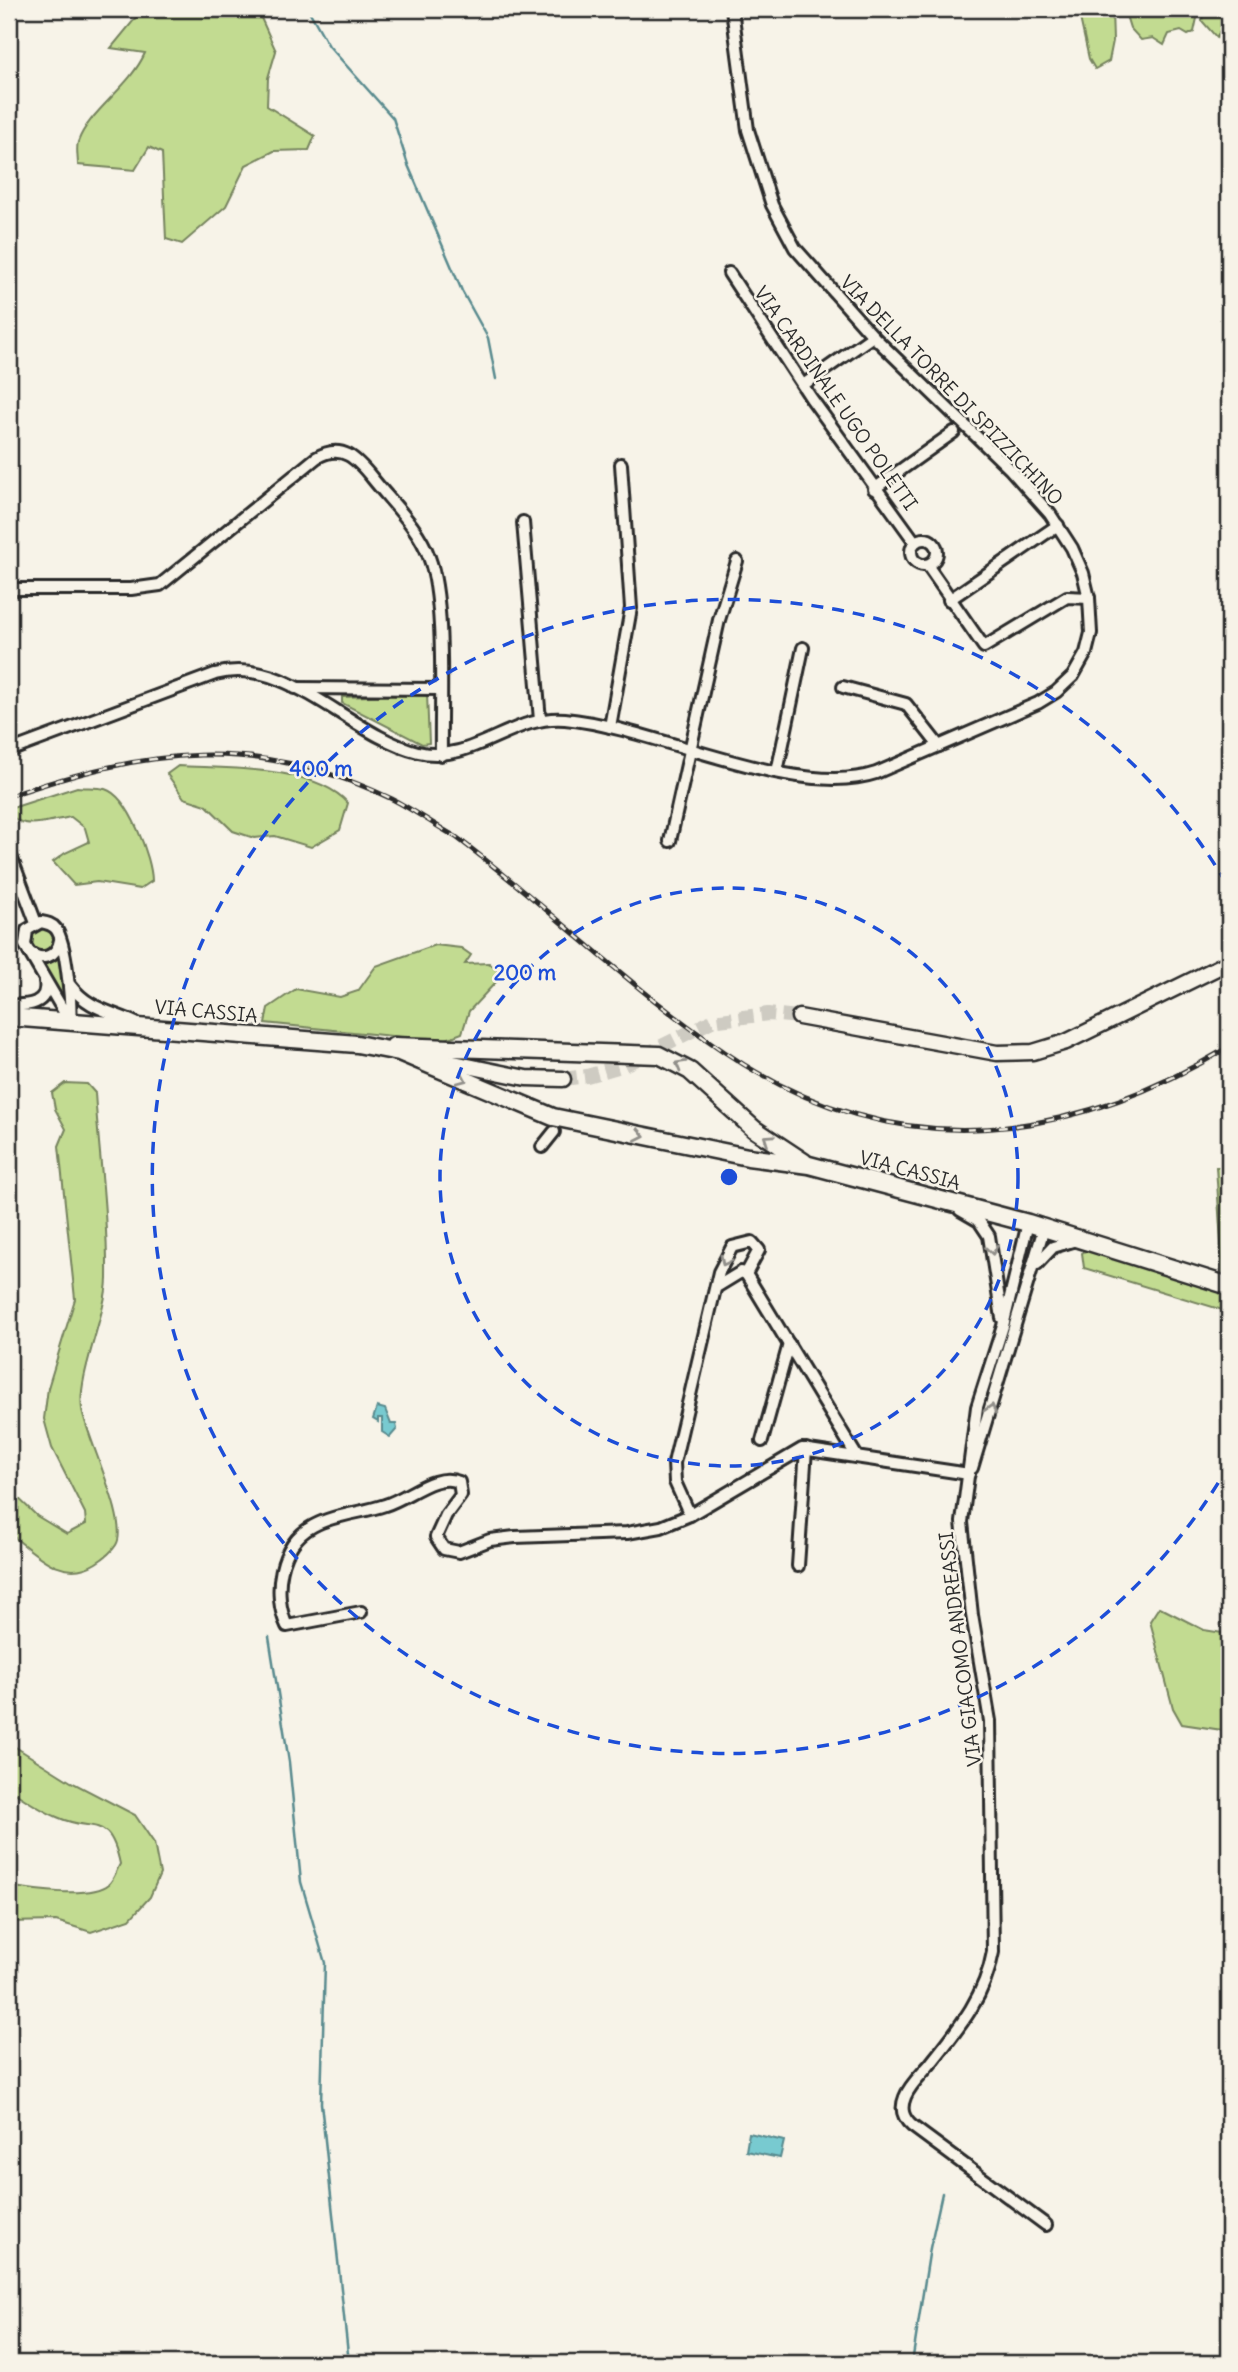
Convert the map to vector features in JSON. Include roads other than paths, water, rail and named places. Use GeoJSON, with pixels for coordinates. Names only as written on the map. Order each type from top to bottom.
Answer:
{"type":"FeatureCollection","features":[{"type":"Feature","properties":{"kind":"main road"},"geometry":{"type":"LineString","coordinates":[[799,1017],[982,1051],[1033,1052],[1066,1042],[1229,962]]}},
{"type":"Feature","properties":{"kind":"main road","name":"VIA CASSIA"},"geometry":{"type":"LineString","coordinates":[[9,1017],[358,1044],[400,1052],[553,1117],[748,1157],[808,1165],[1036,1225],[1229,1286]]}},
{"type":"Feature","properties":{"kind":"main road"},"geometry":{"type":"LineString","coordinates":[[358,1044],[659,1055],[690,1071],[754,1129],[808,1165]]}},
{"type":"Feature","properties":{"kind":"main road"},"geometry":{"type":"LineString","coordinates":[[400,1052],[526,1078],[563,1079]]}},
{"type":"Feature","properties":{"kind":"street","name":"VIA DELLA TORRE DI SPIZZICHINO"},"geometry":{"type":"LineString","coordinates":[[9,751],[224,671],[250,670],[294,688],[403,748],[441,755],[475,747],[540,720],[566,719],[610,727],[777,772],[825,780],[850,780],[876,773],[1038,704],[1062,687],[1079,668],[1088,646],[1089,598],[1083,573],[1058,525],[1010,470],[873,336],[795,248],[772,205],[748,130],[732,9]]}},
{"type":"Feature","properties":{"kind":"street","name":"VIA CARDINALE UGO POLETTI"},"geometry":{"type":"LineString","coordinates":[[729,273],[874,489],[915,542]]}},
{"type":"Feature","properties":{"kind":"street"},"geometry":{"type":"LineString","coordinates":[[803,385],[873,336]]}},
{"type":"Feature","properties":{"kind":"street"},"geometry":{"type":"LineString","coordinates":[[874,489],[954,432]]}},
{"type":"Feature","properties":{"kind":"street"},"geometry":{"type":"LineString","coordinates":[[9,589],[131,589],[160,585],[309,464],[323,454],[340,451],[361,464],[417,535],[429,556],[436,593],[441,755]]}},
{"type":"Feature","properties":{"kind":"street"},"geometry":{"type":"LineString","coordinates":[[610,727],[631,608],[621,464]]}},
{"type":"Feature","properties":{"kind":"street"},"geometry":{"type":"LineString","coordinates":[[523,522],[540,720]]}},
{"type":"Feature","properties":{"kind":"street"},"geometry":{"type":"LineString","coordinates":[[949,600],[1058,525]]}},
{"type":"Feature","properties":{"kind":"street","name":"VIA CARDINALE UGO POLETTI"},"geometry":{"type":"LineString","coordinates":[[923,539],[935,544],[936,557],[927,565],[918,565],[910,550],[915,542],[923,539]]}},
{"type":"Feature","properties":{"kind":"street"},"geometry":{"type":"LineString","coordinates":[[670,841],[719,620],[737,561]]}},
{"type":"Feature","properties":{"kind":"street","name":"VIA CARDINALE UGO POLETTI"},"geometry":{"type":"LineString","coordinates":[[927,565],[978,642],[986,647],[1067,597],[1089,598]]}},
{"type":"Feature","properties":{"kind":"street"},"geometry":{"type":"LineString","coordinates":[[777,772],[803,648]]}},
{"type":"Feature","properties":{"kind":"street"},"geometry":{"type":"LineString","coordinates":[[843,687],[906,704],[939,746]]}},
{"type":"Feature","properties":{"kind":"street"},"geometry":{"type":"LineString","coordinates":[[294,688],[440,689]]}},
{"type":"Feature","properties":{"kind":"street"},"geometry":{"type":"LineString","coordinates":[[9,851],[36,923]]}},
{"type":"Feature","properties":{"kind":"street"},"geometry":{"type":"LineString","coordinates":[[36,923],[52,925],[60,940],[68,982],[70,1021]]}},
{"type":"Feature","properties":{"kind":"street"},"geometry":{"type":"LineString","coordinates":[[36,923],[25,934],[27,950],[70,1021]]}},
{"type":"Feature","properties":{"kind":"street"},"geometry":{"type":"LineString","coordinates":[[27,950],[36,957],[47,957],[56,951],[60,940]]}},
{"type":"Feature","properties":{"kind":"street"},"geometry":{"type":"LineString","coordinates":[[9,1005],[29,1006],[40,1000],[46,989],[43,975]]}},
{"type":"Feature","properties":{"kind":"street"},"geometry":{"type":"LineString","coordinates":[[68,982],[82,999],[96,1009],[141,1026]]}},
{"type":"Feature","properties":{"kind":"street"},"geometry":{"type":"LineString","coordinates":[[542,1147],[554,1132]]}},
{"type":"Feature","properties":{"kind":"street","name":"VIA GIACOMO ANDREASSI"},"geometry":{"type":"LineString","coordinates":[[935,1198],[982,1224],[990,1241],[1003,1326]]}},
{"type":"Feature","properties":{"kind":"street","name":"VIA GIACOMO ANDREASSI"},"geometry":{"type":"LineString","coordinates":[[966,1469],[976,1458],[1034,1269],[1036,1225]]}},
{"type":"Feature","properties":{"kind":"street","name":"VIA GIACOMO ANDREASSI"},"geometry":{"type":"LineString","coordinates":[[1036,1225],[1013,1288],[977,1407],[966,1469],[962,1534],[990,1721],[995,1942],[989,1976],[979,1998],[909,2090],[903,2112],[912,2126],[1046,2225]]}},
{"type":"Feature","properties":{"kind":"street","name":"VIA GIACOMO ANDREASSI"},"geometry":{"type":"LineString","coordinates":[[1034,1269],[1053,1247],[1079,1240]]}},
{"type":"Feature","properties":{"kind":"street"},"geometry":{"type":"LineString","coordinates":[[690,1515],[674,1482],[674,1463],[718,1286],[719,1272],[732,1247],[752,1242],[760,1250],[746,1274]]}},
{"type":"Feature","properties":{"kind":"street"},"geometry":{"type":"LineString","coordinates":[[718,1286],[741,1272],[746,1274],[856,1455]]}},
{"type":"Feature","properties":{"kind":"street"},"geometry":{"type":"LineString","coordinates":[[997,1283],[1026,1291]]}},
{"type":"Feature","properties":{"kind":"street"},"geometry":{"type":"LineString","coordinates":[[762,1441],[789,1344]]}},
{"type":"Feature","properties":{"kind":"street"},"geometry":{"type":"LineString","coordinates":[[798,1566],[806,1449]]}},
{"type":"Feature","properties":{"kind":"street"},"geometry":{"type":"LineString","coordinates":[[361,1612],[287,1626],[279,1590],[282,1567],[293,1544],[315,1525],[387,1505],[433,1482],[449,1478],[459,1482],[461,1495],[446,1515],[436,1537],[444,1549],[459,1552],[491,1540],[515,1537],[645,1531],[690,1515],[787,1456],[806,1449],[966,1469]]}},
{"type":"Feature","properties":{"kind":"water"},"geometry":{"type":"Polygon","coordinates":[[[377,1407],[385,1409],[391,1424],[396,1424],[397,1429],[390,1437],[382,1432],[382,1418],[378,1418],[378,1422],[373,1419],[377,1407]]]}},
{"type":"Feature","properties":{"kind":"water"},"geometry":{"type":"Polygon","coordinates":[[[749,2133],[784,2141],[780,2158],[746,2151],[749,2133]]]}},
{"type":"Feature","properties":{"kind":"waterway"},"geometry":{"type":"LineString","coordinates":[[308,9],[329,46],[393,118],[408,165],[462,291],[488,338],[496,379]]}},
{"type":"Feature","properties":{"kind":"waterway"},"geometry":{"type":"LineString","coordinates":[[269,1637],[289,1762],[301,1882],[325,1963],[321,2103],[349,2363]]}},
{"type":"Feature","properties":{"kind":"waterway"},"geometry":{"type":"LineString","coordinates":[[912,2363],[930,2248],[942,2193]]}},
{"type":"Feature","properties":{"kind":"tunnel"},"geometry":{"type":"LineString","coordinates":[[563,1079],[587,1076],[624,1065],[712,1021],[768,1014],[799,1017]]}},
{"type":"Feature","properties":{"kind":"railway"},"geometry":{"type":"LineString","coordinates":[[9,796],[108,767],[201,755],[247,757],[294,764],[342,778],[392,799],[456,837],[669,1012],[743,1064],[804,1096],[865,1117],[927,1128],[988,1129],[1049,1120],[1110,1104],[1170,1079],[1229,1047]]}}]}
